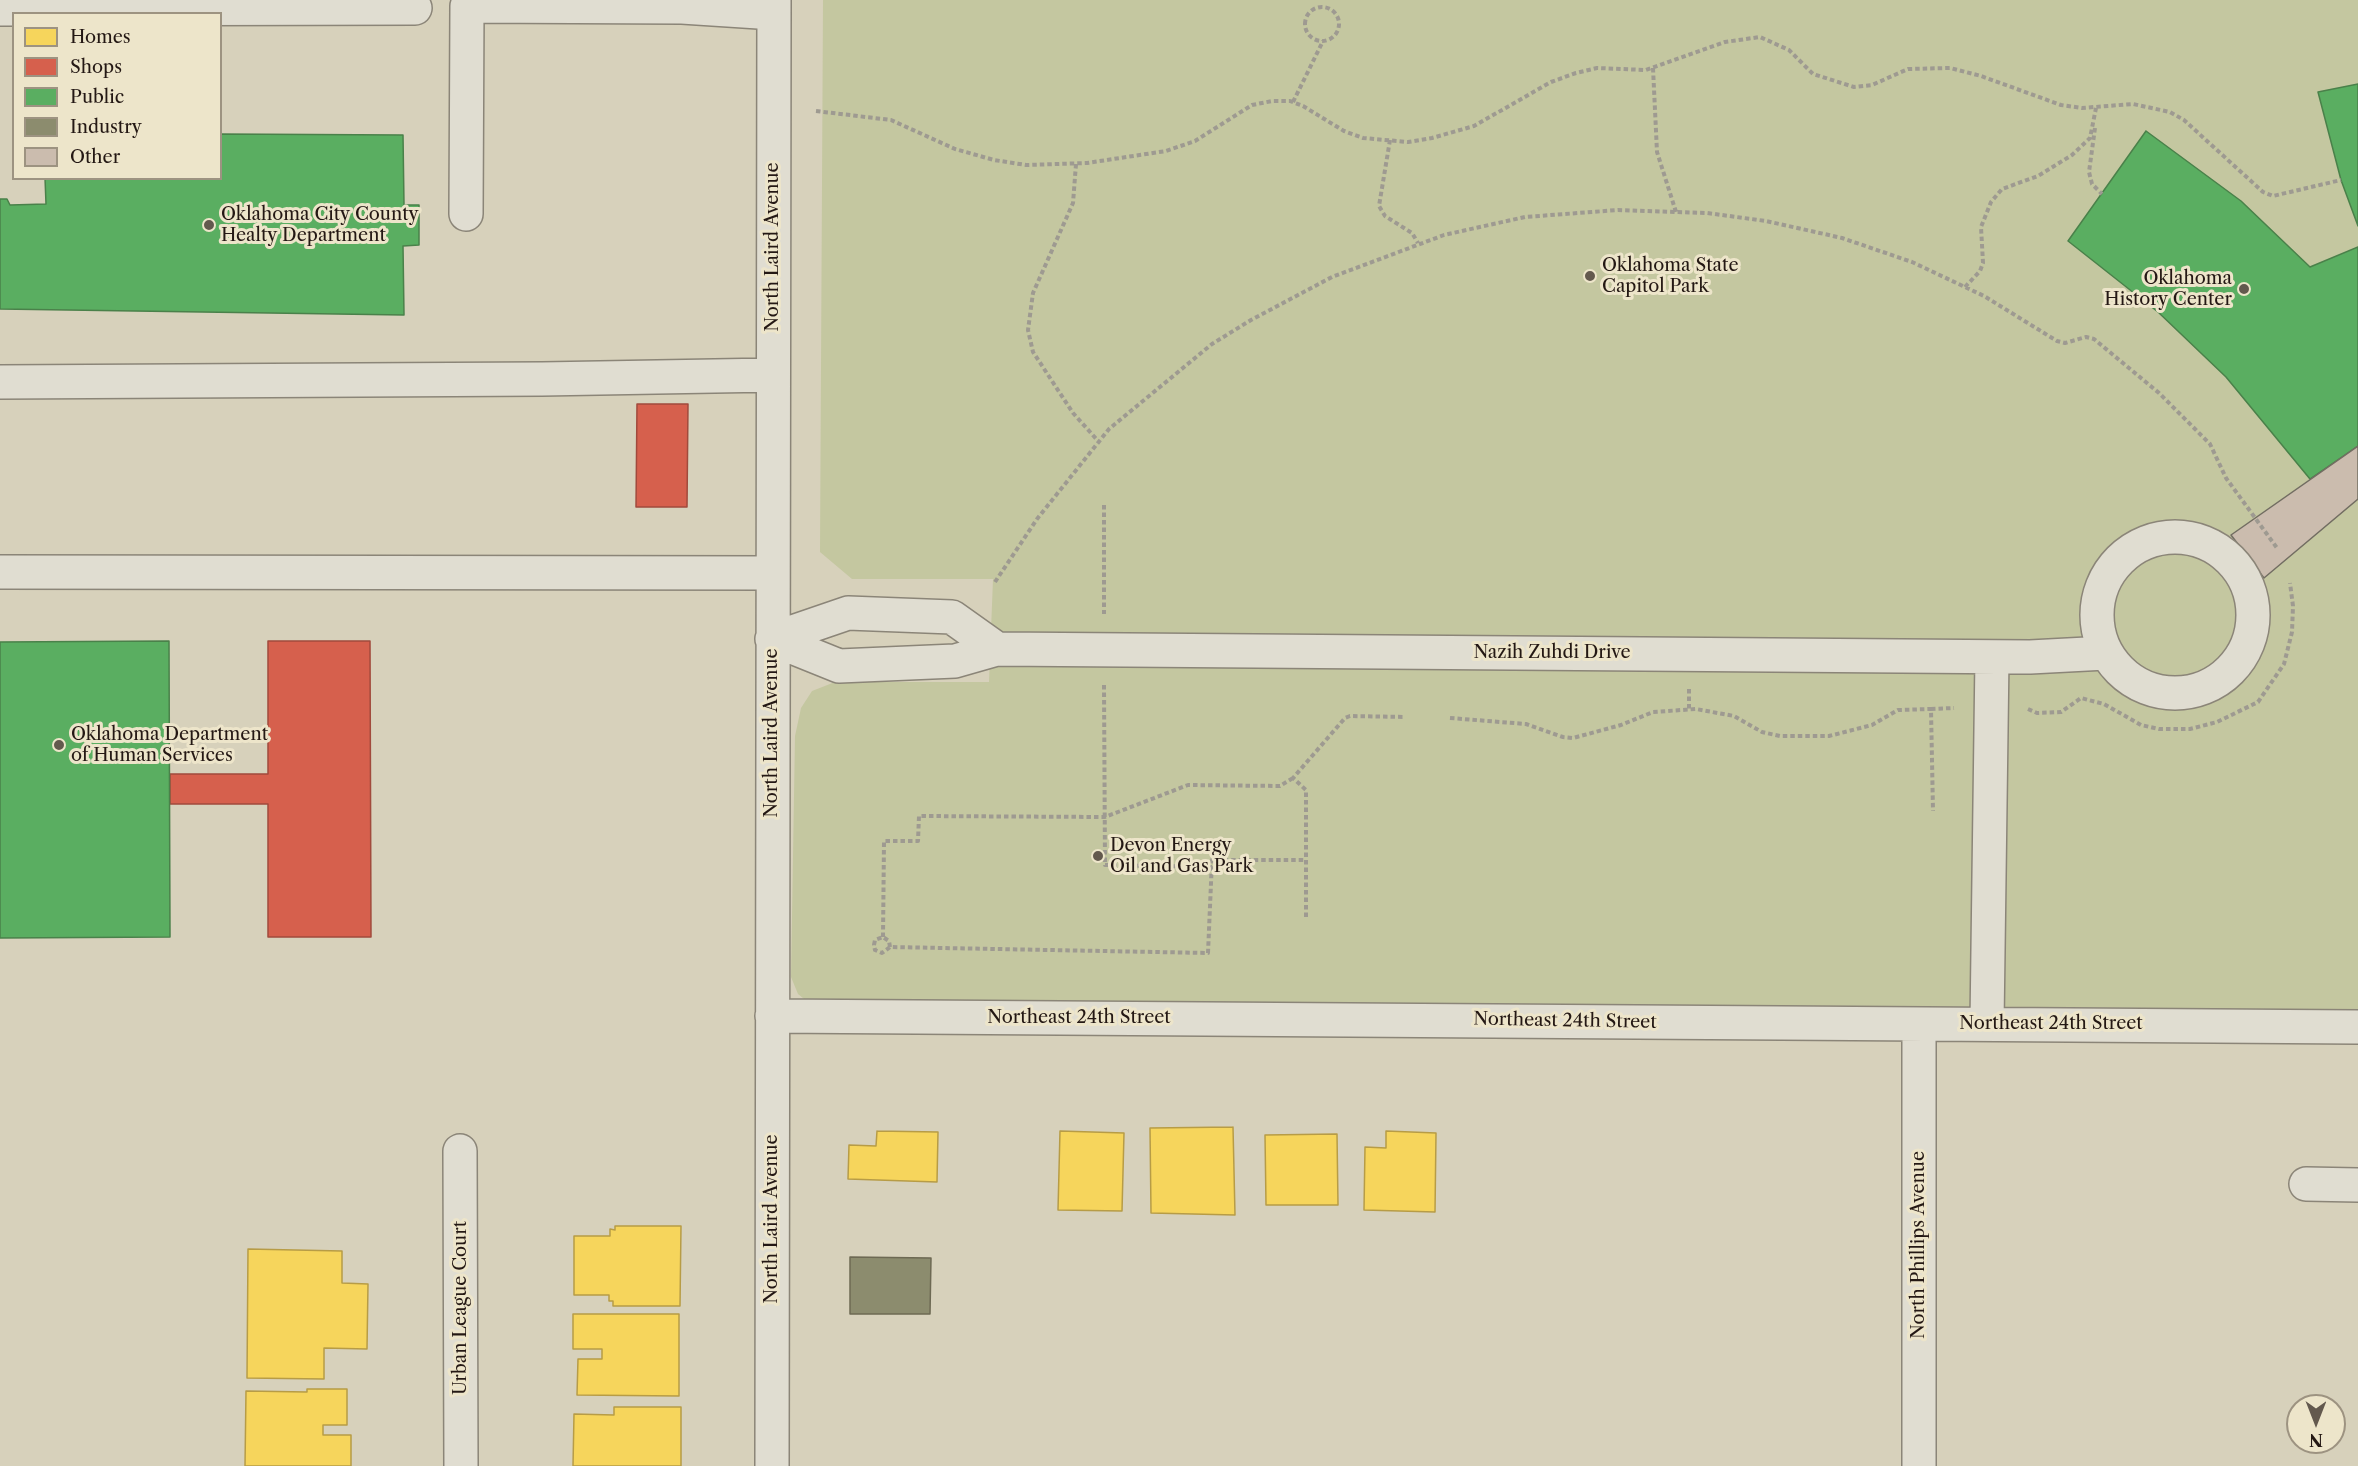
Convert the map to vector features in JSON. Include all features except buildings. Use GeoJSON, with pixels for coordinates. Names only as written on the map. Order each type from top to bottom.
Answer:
{"type":"FeatureCollection","features":[{"type":"Feature","properties":{"kind":"street"},"geometry":{"type":"LineString","coordinates":[[466,214],[467,6],[774,7]]}},
{"type":"Feature","properties":{"kind":"street","name":"North Laird Avenue"},"geometry":{"type":"LineString","coordinates":[[771,1466],[774,7]]}},
{"type":"Feature","properties":{"kind":"street"},"geometry":{"type":"LineString","coordinates":[[0,9],[415,8]]}},
{"type":"Feature","properties":{"kind":"street"},"geometry":{"type":"LineString","coordinates":[[0,382],[553,379],[772,375]]}},
{"type":"Feature","properties":{"kind":"street"},"geometry":{"type":"LineString","coordinates":[[2169,537],[2196,539],[2219,549],[2238,567],[2249,590],[2253,615],[2251,632],[2237,663],[2218,680],[2195,690],[2169,693],[2144,687],[2122,673],[2106,654],[2097,628],[2097,602],[2105,578],[2122,556],[2144,542],[2169,537]]}},
{"type":"Feature","properties":{"kind":"street"},"geometry":{"type":"LineString","coordinates":[[0,572],[772,573]]}},
{"type":"Feature","properties":{"kind":"street"},"geometry":{"type":"LineString","coordinates":[[772,639],[848,613],[952,617],[997,649]]}},
{"type":"Feature","properties":{"kind":"street","name":"Nazih Zuhdi Drive"},"geometry":{"type":"LineString","coordinates":[[772,639],[839,666],[955,661],[997,649],[1992,657],[2069,657],[2106,654]]}},
{"type":"Feature","properties":{"kind":"street"},"geometry":{"type":"LineString","coordinates":[[1987,1023],[1992,657]]}},
{"type":"Feature","properties":{"kind":"street","name":"Northeast 24th Street"},"geometry":{"type":"LineString","coordinates":[[772,1016],[2358,1027]]}},
{"type":"Feature","properties":{"kind":"street","name":"North Phillips Avenue"},"geometry":{"type":"LineString","coordinates":[[1920,1024],[1920,1466]]}},
{"type":"Feature","properties":{"kind":"street","name":"Urban League Court"},"geometry":{"type":"LineString","coordinates":[[460,1150],[461,1466]]}},
{"type":"Feature","properties":{"kind":"street"},"geometry":{"type":"LineString","coordinates":[[2306,1184],[2358,1185]]}},
{"type":"Feature","properties":{"kind":"path"},"geometry":{"type":"LineString","coordinates":[[1293,102],[1323,41],[1333,37],[1339,22],[1333,12],[1322,8],[1309,15],[1305,25],[1313,38],[1323,41]]}},
{"type":"Feature","properties":{"kind":"path"},"geometry":{"type":"LineString","coordinates":[[816,111],[891,120],[955,149],[994,160],[1026,165],[1076,164],[1166,151],[1195,141],[1252,105],[1272,100],[1293,102],[1344,131],[1363,138],[1390,140],[1432,138],[1474,126],[1551,82],[1576,73],[1597,68],[1653,68],[1725,42],[1760,37],[1789,50],[1813,74],[1854,87],[1872,84],[1908,69],[1950,68],[1981,75],[2061,105],[2096,108],[2117,103],[2133,104],[2170,112],[2184,120],[2263,192],[2273,196],[2341,180]]}},
{"type":"Feature","properties":{"kind":"path"},"geometry":{"type":"LineString","coordinates":[[1653,68],[1657,152],[1676,212]]}},
{"type":"Feature","properties":{"kind":"path"},"geometry":{"type":"LineString","coordinates":[[2096,108],[2095,144],[2089,172],[2092,184],[2102,194]]}},
{"type":"Feature","properties":{"kind":"path"},"geometry":{"type":"LineString","coordinates":[[1965,287],[1980,271],[1983,263],[1981,227],[1986,210],[1996,196],[2002,189],[2038,176],[2063,162],[2090,138],[2095,122]]}},
{"type":"Feature","properties":{"kind":"path"},"geometry":{"type":"LineString","coordinates":[[1390,140],[1379,206],[1385,216],[1412,233],[1418,243]]}},
{"type":"Feature","properties":{"kind":"path"},"geometry":{"type":"LineString","coordinates":[[1076,164],[1073,203],[1033,293],[1028,330],[1033,352],[1073,413],[1099,442]]}},
{"type":"Feature","properties":{"kind":"path"},"geometry":{"type":"LineString","coordinates":[[995,582],[1037,519],[1108,429],[1172,375],[1221,338],[1332,276],[1418,243],[1482,225],[1525,218],[1618,210],[1676,212],[1766,221],[1842,238],[1912,262],[1965,287],[2057,341],[2065,343],[2086,337],[2103,345],[2184,416],[2210,444],[2226,478],[2277,548]]}},
{"type":"Feature","properties":{"kind":"path"},"geometry":{"type":"LineString","coordinates":[[1104,505],[1104,623]]}},
{"type":"Feature","properties":{"kind":"path"},"geometry":{"type":"LineString","coordinates":[[2025,707],[2037,713],[2061,712],[2081,698],[2104,704],[2141,725],[2159,729],[2190,729],[2217,722],[2258,702],[2284,664],[2292,632],[2293,606],[2290,583]]}},
{"type":"Feature","properties":{"kind":"path"},"geometry":{"type":"LineString","coordinates":[[1104,683],[1105,865],[1212,867]]}},
{"type":"Feature","properties":{"kind":"path"},"geometry":{"type":"LineString","coordinates":[[1450,718],[1526,724],[1563,737],[1573,738],[1621,725],[1653,712],[1696,709],[1734,716],[1762,732],[1780,736],[1829,736],[1872,725],[1898,710],[1958,708]]}},
{"type":"Feature","properties":{"kind":"path"},"geometry":{"type":"LineString","coordinates":[[1930,709],[1933,811]]}},
{"type":"Feature","properties":{"kind":"path"},"geometry":{"type":"LineString","coordinates":[[883,937],[884,841],[918,841],[919,816],[1105,817],[1188,785],[1280,786],[1293,778],[1345,718],[1350,716],[1405,717]]}},
{"type":"Feature","properties":{"kind":"path"},"geometry":{"type":"LineString","coordinates":[[1293,778],[1306,790],[1306,917]]}},
{"type":"Feature","properties":{"kind":"path"},"geometry":{"type":"LineString","coordinates":[[890,947],[1208,953],[1212,860],[1306,860]]}},
{"type":"Feature","properties":{"kind":"path"},"geometry":{"type":"LineString","coordinates":[[883,937],[889,941],[890,947],[885,953],[875,950],[875,940],[883,937]]}},
{"type":"Feature","properties":{"kind":"green space","name":"Oklahoma State Capitol Park"},"geometry":{"type":"Polygon","coordinates":[[[823,0],[2358,0],[2358,1011],[809,1003],[798,994],[791,977],[795,736],[801,708],[812,691],[835,682],[989,682],[993,579],[852,579],[820,552],[823,0]]]}},
{"type":"Feature","properties":{"kind":"place","name":"Oklahoma City County Healty Department"},"geometry":{"type":"Point","coordinates":[209,225]}},
{"type":"Feature","properties":{"kind":"place","name":"Oklahoma State Capitol Park"},"geometry":{"type":"Point","coordinates":[1590,276]}},
{"type":"Feature","properties":{"kind":"place","name":"Oklahoma History Center"},"geometry":{"type":"Point","coordinates":[2244,289]}},
{"type":"Feature","properties":{"kind":"place","name":"Oklahoma Department of Human Services"},"geometry":{"type":"Point","coordinates":[59,745]}},
{"type":"Feature","properties":{"kind":"place","name":"Devon Energy Oil and Gas Park"},"geometry":{"type":"Point","coordinates":[1098,856]}}]}
